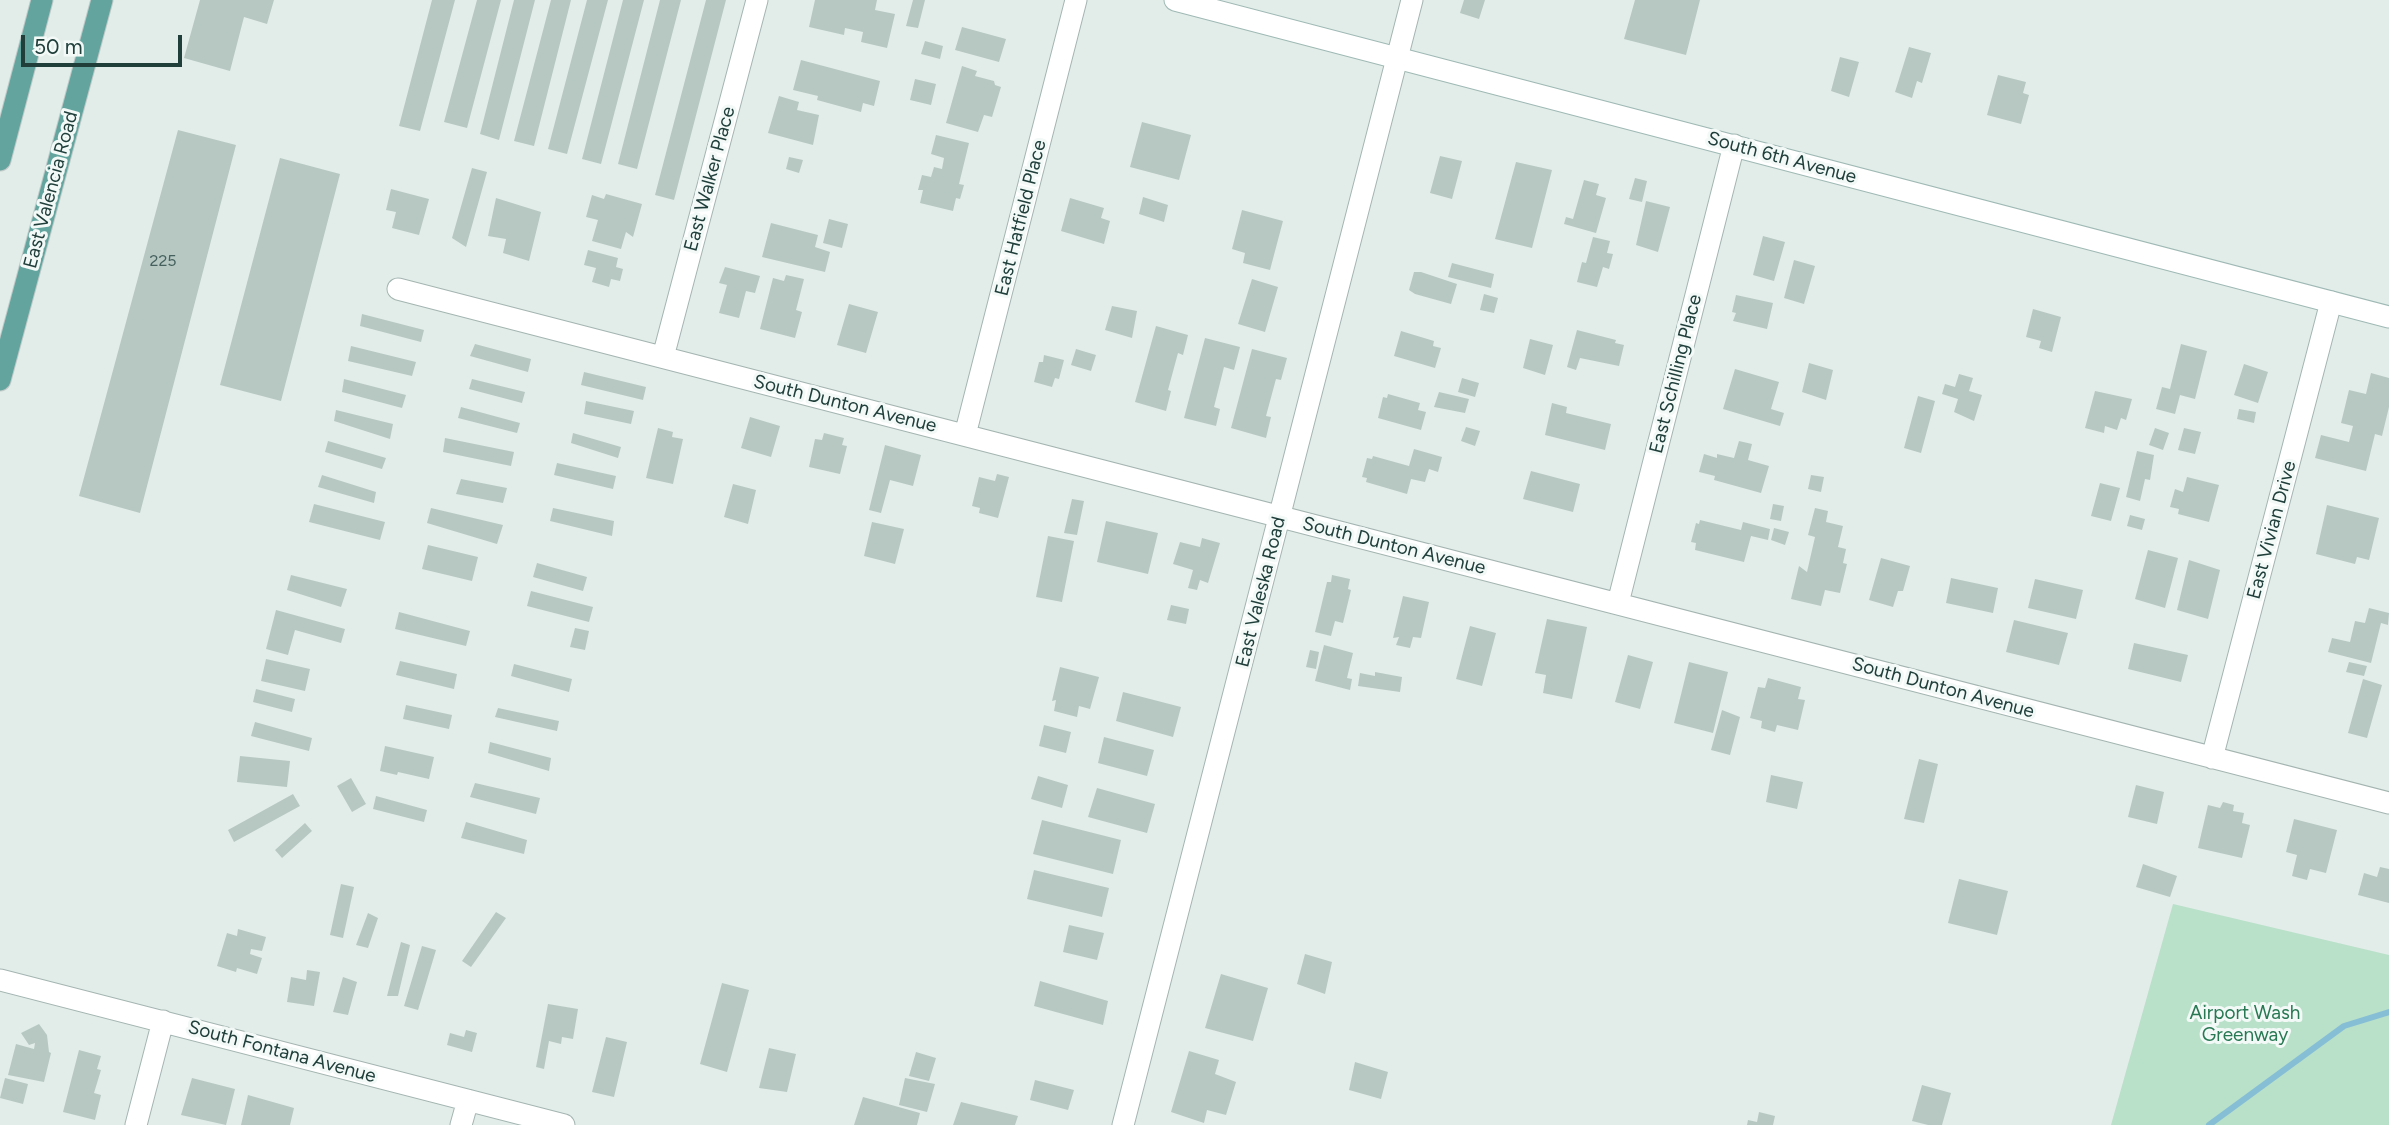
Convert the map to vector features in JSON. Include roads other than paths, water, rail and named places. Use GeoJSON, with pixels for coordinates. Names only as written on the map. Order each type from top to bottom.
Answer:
{"type":"FeatureCollection","features":[{"type":"Feature","properties":{"kind":"main road"},"geometry":{"type":"LineString","coordinates":[[0,160],[43,0]]}},
{"type":"Feature","properties":{"kind":"main road","name":"East Valencia Road"},"geometry":{"type":"LineString","coordinates":[[0,380],[102,0]]}},
{"type":"Feature","properties":{"kind":"street","name":"East Walker Place"},"geometry":{"type":"LineString","coordinates":[[663,357],[757,0]]}},
{"type":"Feature","properties":{"kind":"street","name":"East Hatfield Place"},"geometry":{"type":"LineString","coordinates":[[965,435],[1076,0]]}},
{"type":"Feature","properties":{"kind":"street","name":"South 6th Avenue"},"geometry":{"type":"LineString","coordinates":[[1175,0],[2389,317]]}},
{"type":"Feature","properties":{"kind":"street","name":"East Valeska Road"},"geometry":{"type":"LineString","coordinates":[[1123,1125],[1412,0]]}},
{"type":"Feature","properties":{"kind":"street","name":"East Schilling Place"},"geometry":{"type":"LineString","coordinates":[[1618,603],[1734,145]]}},
{"type":"Feature","properties":{"kind":"street","name":"South Dunton Avenue"},"geometry":{"type":"LineString","coordinates":[[398,289],[2389,803]]}},
{"type":"Feature","properties":{"kind":"street","name":"East Vivian Drive"},"geometry":{"type":"LineString","coordinates":[[2212,758],[2331,302]]}},
{"type":"Feature","properties":{"kind":"street","name":"South Fontana Avenue"},"geometry":{"type":"LineString","coordinates":[[0,980],[564,1125]]}},
{"type":"Feature","properties":{"kind":"street"},"geometry":{"type":"LineString","coordinates":[[136,1125],[163,1021]]}},
{"type":"Feature","properties":{"kind":"street"},"geometry":{"type":"LineString","coordinates":[[461,1125],[468,1100]]}},
{"type":"Feature","properties":{"kind":"waterway"},"geometry":{"type":"LineString","coordinates":[[2209,1125],[2344,1026],[2389,1012]]}},
{"type":"Feature","properties":{"kind":"park label","name":"Airport Wash Greenway"},"geometry":{"type":"Point","coordinates":[2245,1024]}}]}
